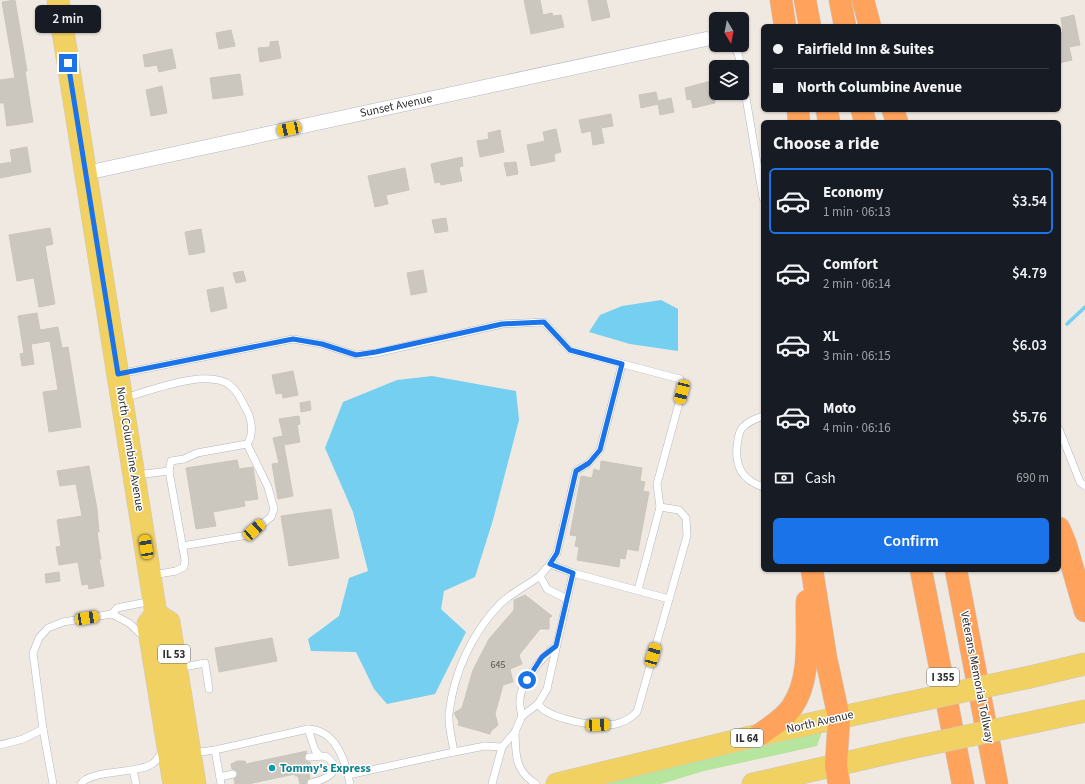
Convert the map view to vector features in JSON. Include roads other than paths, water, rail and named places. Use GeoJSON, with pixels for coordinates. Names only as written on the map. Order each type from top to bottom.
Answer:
{"type":"FeatureCollection","features":[{"type":"Feature","properties":{"kind":"highway"},"geometry":{"type":"LineString","coordinates":[[781,0],[785,24]]}},
{"type":"Feature","properties":{"kind":"highway"},"geometry":{"type":"LineString","coordinates":[[804,0],[810,24]]}},
{"type":"Feature","properties":{"kind":"highway"},"geometry":{"type":"LineString","coordinates":[[840,0],[845,24]]}},
{"type":"Feature","properties":{"kind":"highway"},"geometry":{"type":"LineString","coordinates":[[863,0],[869,24]]}},
{"type":"Feature","properties":{"kind":"highway"},"geometry":{"type":"LineString","coordinates":[[1062,536],[1085,582]]}},
{"type":"Feature","properties":{"kind":"highway"},"geometry":{"type":"LineString","coordinates":[[1062,536],[1085,611]]}},
{"type":"Feature","properties":{"kind":"highway"},"geometry":{"type":"LineString","coordinates":[[759,736],[792,708],[802,683],[805,662],[808,572]]}},
{"type":"Feature","properties":{"kind":"highway"},"geometry":{"type":"LineString","coordinates":[[812,572],[826,658],[839,718],[838,775]]}},
{"type":"Feature","properties":{"kind":"highway","name":"I 355"},"geometry":{"type":"LineString","coordinates":[[921,572],[963,784]]}},
{"type":"Feature","properties":{"kind":"highway","name":"Veterans Memorial Tollway"},"geometry":{"type":"LineString","coordinates":[[956,572],[997,784]]}},
{"type":"Feature","properties":{"kind":"main road","name":"North Columbine Avenue"},"geometry":{"type":"LineString","coordinates":[[58,0],[155,608]]}},
{"type":"Feature","properties":{"kind":"main road","name":"IL 53"},"geometry":{"type":"LineString","coordinates":[[174,784],[148,624],[155,608],[169,622],[195,784]]}},
{"type":"Feature","properties":{"kind":"main road","name":"North Avenue"},"geometry":{"type":"LineString","coordinates":[[556,784],[759,736],[1085,664]]}},
{"type":"Feature","properties":{"kind":"main road"},"geometry":{"type":"LineString","coordinates":[[753,784],[838,775],[906,749],[1085,711]]}},
{"type":"Feature","properties":{"kind":"street","name":"Sunset Avenue"},"geometry":{"type":"LineString","coordinates":[[86,173],[709,39]]}},
{"type":"Feature","properties":{"kind":"lane"},"geometry":{"type":"LineString","coordinates":[[746,100],[761,186]]}},
{"type":"Feature","properties":{"kind":"lane"},"geometry":{"type":"LineString","coordinates":[[118,374],[293,339],[322,344],[356,355],[376,352],[502,324],[544,322],[570,350],[680,379],[682,392],[657,484],[660,507],[638,590]]}},
{"type":"Feature","properties":{"kind":"lane"},"geometry":{"type":"LineString","coordinates":[[454,752],[449,713],[457,680],[468,648],[478,630],[501,603],[540,576],[557,553],[576,471],[589,463],[600,450],[622,364]]}},
{"type":"Feature","properties":{"kind":"lane"},"geometry":{"type":"LineString","coordinates":[[122,398],[183,382],[205,378],[217,379],[230,386],[239,395],[250,415],[251,438],[247,444],[197,452],[184,459],[171,461],[169,470],[185,560],[184,567],[176,571],[150,576]]}},
{"type":"Feature","properties":{"kind":"lane"},"geometry":{"type":"LineString","coordinates":[[761,417],[749,422],[741,429],[736,455],[738,466],[743,474],[751,482],[761,486]]}},
{"type":"Feature","properties":{"kind":"lane"},"geometry":{"type":"LineString","coordinates":[[1061,434],[1080,482],[1085,486]]}},
{"type":"Feature","properties":{"kind":"lane"},"geometry":{"type":"LineString","coordinates":[[182,546],[248,535],[262,522],[271,517],[274,510],[268,487],[247,444]]}},
{"type":"Feature","properties":{"kind":"lane"},"geometry":{"type":"LineString","coordinates":[[134,476],[169,470]]}},
{"type":"Feature","properties":{"kind":"lane"},"geometry":{"type":"LineString","coordinates":[[538,704],[541,709],[551,714],[591,724],[616,724],[631,719],[637,712],[687,536],[686,518],[679,510],[660,507]]}},
{"type":"Feature","properties":{"kind":"lane"},"geometry":{"type":"LineString","coordinates":[[550,564],[573,573],[669,599]]}},
{"type":"Feature","properties":{"kind":"lane"},"geometry":{"type":"LineString","coordinates":[[492,784],[502,748],[515,732],[522,716],[538,704],[547,689],[573,573]]}},
{"type":"Feature","properties":{"kind":"lane"},"geometry":{"type":"LineString","coordinates":[[540,576],[547,589],[567,599]]}},
{"type":"Feature","properties":{"kind":"lane"},"geometry":{"type":"LineString","coordinates":[[112,614],[117,608],[155,608]]}},
{"type":"Feature","properties":{"kind":"lane"},"geometry":{"type":"LineString","coordinates":[[53,784],[43,729],[33,653],[39,638],[48,628],[63,622],[112,614],[138,630],[151,644]]}},
{"type":"Feature","properties":{"kind":"lane"},"geometry":{"type":"LineString","coordinates":[[522,716],[519,699],[527,680],[542,657],[556,646]]}},
{"type":"Feature","properties":{"kind":"lane"},"geometry":{"type":"LineString","coordinates":[[176,668],[206,663],[209,689]]}},
{"type":"Feature","properties":{"kind":"lane"},"geometry":{"type":"LineString","coordinates":[[0,745],[23,739],[43,729]]}},
{"type":"Feature","properties":{"kind":"lane"},"geometry":{"type":"LineString","coordinates":[[190,753],[214,750],[308,729],[319,730],[331,739],[344,758],[350,784]]}},
{"type":"Feature","properties":{"kind":"lane"},"geometry":{"type":"LineString","coordinates":[[308,729],[314,750],[319,755]]}},
{"type":"Feature","properties":{"kind":"lane"},"geometry":{"type":"LineString","coordinates":[[515,732],[517,763],[526,778],[536,784]]}},
{"type":"Feature","properties":{"kind":"lane"},"geometry":{"type":"LineString","coordinates":[[81,784],[89,777],[133,770],[151,764],[167,744]]}},
{"type":"Feature","properties":{"kind":"lane"},"geometry":{"type":"LineString","coordinates":[[348,775],[485,746],[502,748]]}},
{"type":"Feature","properties":{"kind":"lane"},"geometry":{"type":"LineString","coordinates":[[214,750],[220,780],[233,774]]}},
{"type":"Feature","properties":{"kind":"lane"},"geometry":{"type":"LineString","coordinates":[[309,757],[319,755],[325,756],[332,762],[333,771],[331,776],[324,780],[311,783]]}},
{"type":"Feature","properties":{"kind":"lane"},"geometry":{"type":"LineString","coordinates":[[133,770],[136,784]]}},
{"type":"Feature","properties":{"kind":"water"},"geometry":{"type":"Polygon","coordinates":[[[661,300],[678,309],[678,351],[630,344],[589,332],[600,315],[622,306],[661,300]]]}},
{"type":"Feature","properties":{"kind":"water"},"geometry":{"type":"Polygon","coordinates":[[[432,376],[516,391],[519,420],[493,520],[475,577],[444,591],[441,609],[466,632],[435,694],[387,704],[374,689],[356,652],[311,651],[308,639],[339,616],[349,578],[368,571],[353,512],[325,448],[343,402],[397,380],[432,376]]]}},
{"type":"Feature","properties":{"kind":"waterway"},"geometry":{"type":"LineString","coordinates":[[1067,324],[1085,307]]}},
{"type":"Feature","properties":{"kind":"place","name":"Tommy's Express"},"geometry":{"type":"Point","coordinates":[272,768]}}]}
